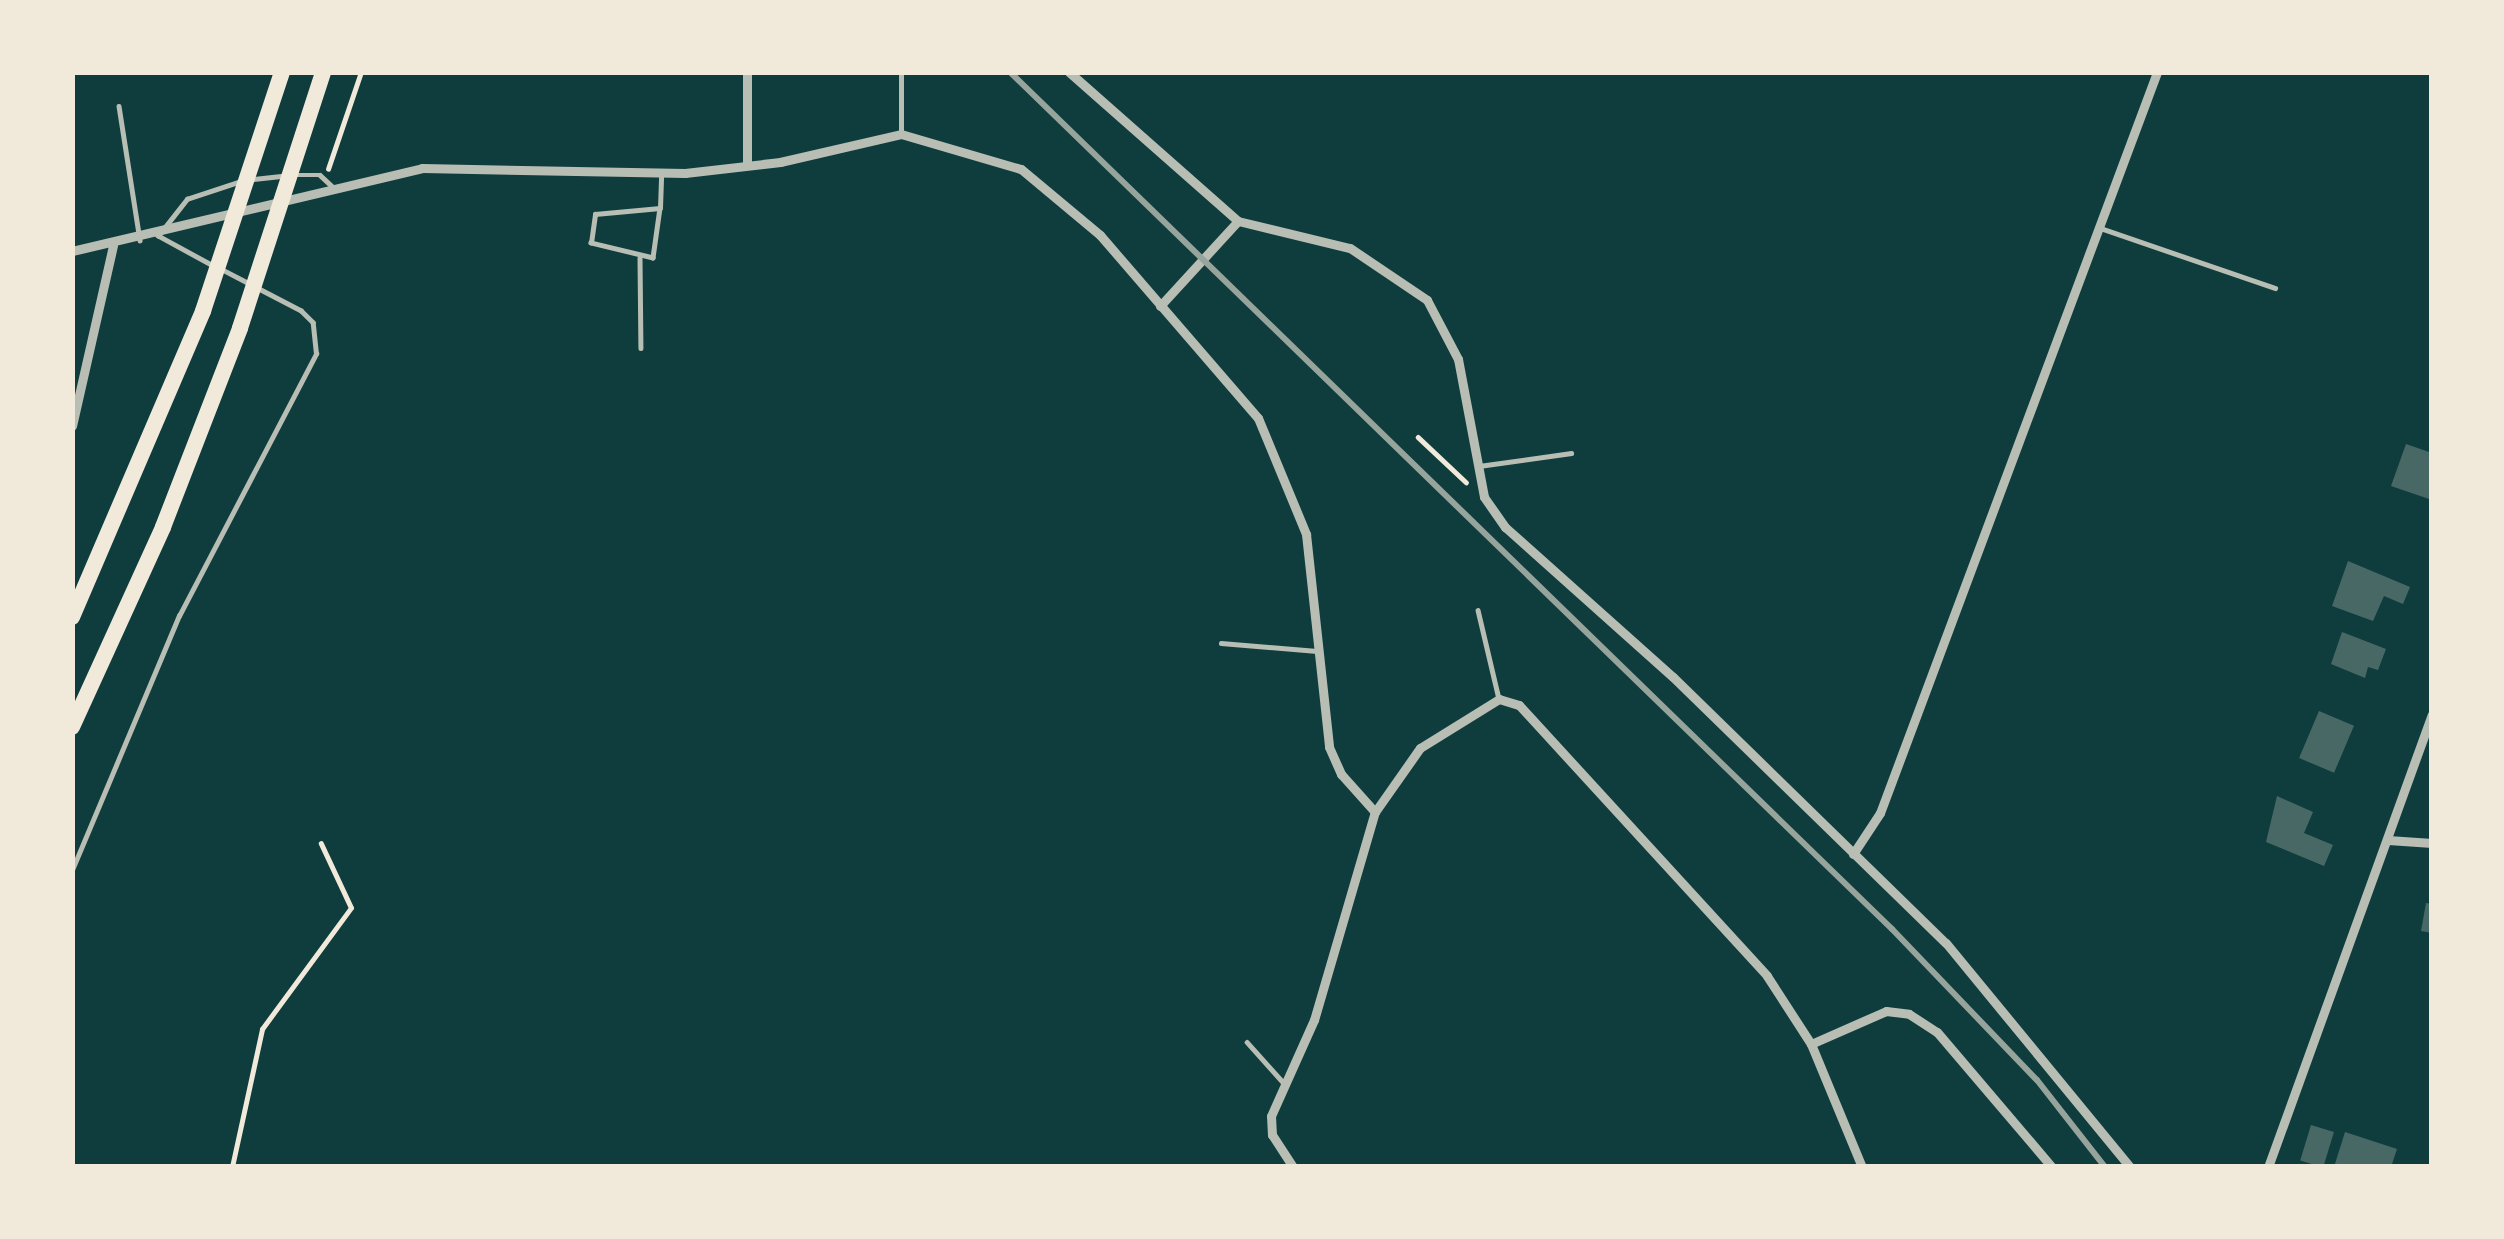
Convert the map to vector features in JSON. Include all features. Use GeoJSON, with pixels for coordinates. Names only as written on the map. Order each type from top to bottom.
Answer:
{"type":"FeatureCollection","features":[{"type":"Feature","properties":{"kind":"highway"},"geometry":{"type":"LineString","coordinates":[[72,617],[203,311],[282,72]]}},
{"type":"Feature","properties":{"kind":"highway"},"geometry":{"type":"LineString","coordinates":[[72,728],[163,527],[240,328],[323,72]]}},
{"type":"Feature","properties":{"kind":"street"},"geometry":{"type":"LineString","coordinates":[[747,72],[747,165]]}},
{"type":"Feature","properties":{"kind":"street"},"geometry":{"type":"LineString","coordinates":[[1069,72],[1238,221],[1350,248],[1427,300],[1458,359],[1484,497],[1505,527],[1946,943],[2130,1167]]}},
{"type":"Feature","properties":{"kind":"street"},"geometry":{"type":"LineString","coordinates":[[1853,854],[1880,813],[2103,229],[2157,72]]}},
{"type":"Feature","properties":{"kind":"street"},"geometry":{"type":"LineString","coordinates":[[72,251],[158,236],[331,185],[422,168],[661,172],[747,165],[901,134],[980,153],[1058,192],[1258,418],[1279,458],[1306,534],[1329,747],[1375,812]]}},
{"type":"Feature","properties":{"kind":"street"},"geometry":{"type":"LineString","coordinates":[[1160,306],[1238,221]]}},
{"type":"Feature","properties":{"kind":"street"},"geometry":{"type":"LineString","coordinates":[[72,426],[113,246]]}},
{"type":"Feature","properties":{"kind":"street"},"geometry":{"type":"LineString","coordinates":[[1293,1167],[1270,1125],[1282,1081],[1314,1019],[1375,812],[1420,748],[1499,699],[1519,705],[1753,961],[1811,1044],[1862,1167]]}},
{"type":"Feature","properties":{"kind":"street"},"geometry":{"type":"LineString","coordinates":[[2268,1167],[2432,715]]}},
{"type":"Feature","properties":{"kind":"street"},"geometry":{"type":"LineString","coordinates":[[2388,840],[2432,843]]}},
{"type":"Feature","properties":{"kind":"street"},"geometry":{"type":"LineString","coordinates":[[1811,1044],[1886,1011],[1909,1014],[1937,1032],[2051,1167]]}},
{"type":"Feature","properties":{"kind":"lane"},"geometry":{"type":"LineString","coordinates":[[901,72],[901,134]]}},
{"type":"Feature","properties":{"kind":"lane"},"geometry":{"type":"LineString","coordinates":[[119,106],[140,240]]}},
{"type":"Feature","properties":{"kind":"lane"},"geometry":{"type":"LineString","coordinates":[[661,172],[661,208],[659,253],[640,258],[591,243],[595,214],[661,208]]}},
{"type":"Feature","properties":{"kind":"lane"},"geometry":{"type":"LineString","coordinates":[[72,870],[179,616],[316,354],[314,323],[301,311],[158,236],[187,199],[223,182],[299,175],[331,185]]}},
{"type":"Feature","properties":{"kind":"lane"},"geometry":{"type":"LineString","coordinates":[[2103,229],[2275,288]]}},
{"type":"Feature","properties":{"kind":"lane"},"geometry":{"type":"LineString","coordinates":[[640,258],[641,348]]}},
{"type":"Feature","properties":{"kind":"lane"},"geometry":{"type":"LineString","coordinates":[[1479,466],[1571,453]]}},
{"type":"Feature","properties":{"kind":"lane"},"geometry":{"type":"LineString","coordinates":[[1478,610],[1499,699]]}},
{"type":"Feature","properties":{"kind":"lane"},"geometry":{"type":"LineString","coordinates":[[1221,643],[1317,651]]}},
{"type":"Feature","properties":{"kind":"lane"},"geometry":{"type":"LineString","coordinates":[[1247,1042],[1282,1081]]}},
{"type":"Feature","properties":{"kind":"path"},"geometry":{"type":"LineString","coordinates":[[331,185],[361,72]]}},
{"type":"Feature","properties":{"kind":"path"},"geometry":{"type":"LineString","coordinates":[[1418,437],[1484,497]]}},
{"type":"Feature","properties":{"kind":"path"},"geometry":{"type":"LineString","coordinates":[[232,1167],[262,1029],[351,908],[321,844]]}},
{"type":"Feature","properties":{"kind":"building"},"geometry":{"type":"Polygon","coordinates":[[[2406,444],[2432,453],[2432,500],[2391,486],[2406,444]]]}},
{"type":"Feature","properties":{"kind":"building"},"geometry":{"type":"Polygon","coordinates":[[[2348,561],[2410,587],[2403,604],[2384,596],[2373,621],[2332,606],[2348,561]]]}},
{"type":"Feature","properties":{"kind":"building"},"geometry":{"type":"Polygon","coordinates":[[[2342,632],[2386,649],[2378,670],[2368,667],[2365,678],[2331,664],[2342,632]]]}},
{"type":"Feature","properties":{"kind":"building"},"geometry":{"type":"Polygon","coordinates":[[[2319,711],[2354,726],[2334,773],[2299,758],[2319,711]]]}},
{"type":"Feature","properties":{"kind":"building"},"geometry":{"type":"Polygon","coordinates":[[[2277,796],[2313,812],[2304,833],[2333,845],[2324,866],[2266,842],[2277,796]]]}},
{"type":"Feature","properties":{"kind":"building"},"geometry":{"type":"Polygon","coordinates":[[[2426,903],[2432,904],[2432,933],[2421,931],[2426,903]]]}},
{"type":"Feature","properties":{"kind":"building"},"geometry":{"type":"Polygon","coordinates":[[[2311,1125],[2334,1132],[2323,1167],[2300,1160],[2311,1125]]]}},
{"type":"Feature","properties":{"kind":"building"},"geometry":{"type":"Polygon","coordinates":[[[2345,1132],[2397,1149],[2391,1167],[2334,1167],[2345,1132]]]}},
{"type":"Feature","properties":{"kind":"railway"},"geometry":{"type":"LineString","coordinates":[[1010,72],[1892,929],[2037,1080],[2105,1167]]}}]}
